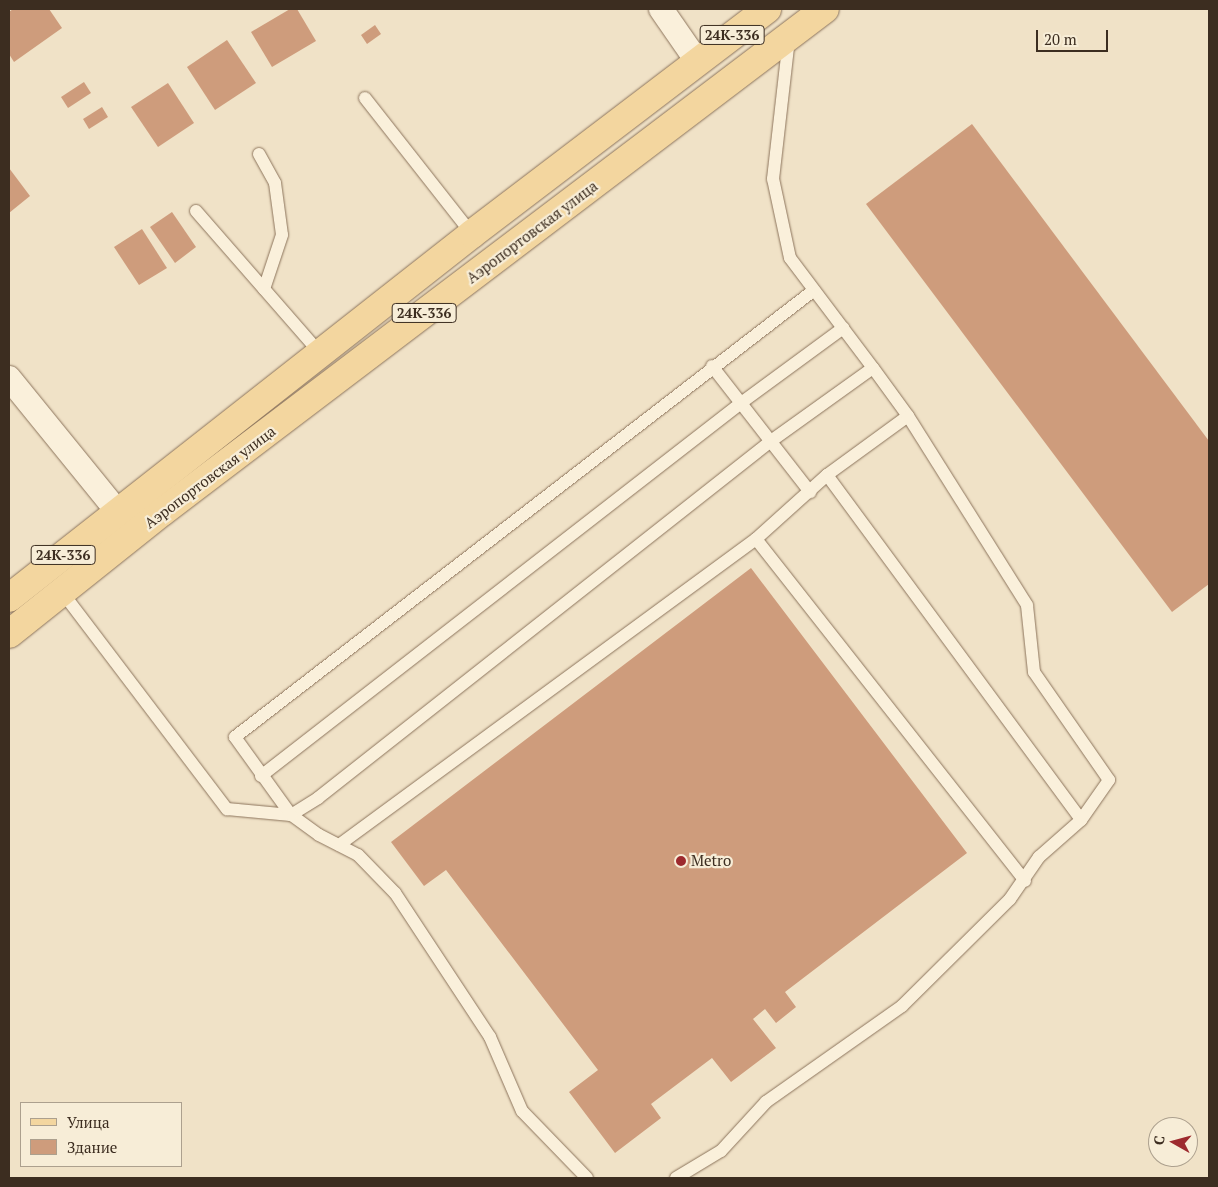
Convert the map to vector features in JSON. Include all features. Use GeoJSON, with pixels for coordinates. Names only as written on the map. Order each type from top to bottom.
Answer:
{"type":"FeatureCollection","features":[{"type":"Feature","properties":{"kind":"main road","name":"24К-336"},"geometry":{"type":"LineString","coordinates":[[697,61],[767,9]]}},
{"type":"Feature","properties":{"kind":"main road","name":"24К-336"},"geometry":{"type":"LineString","coordinates":[[789,37],[825,9]]}},
{"type":"Feature","properties":{"kind":"main road","name":"Аэропортовская улица"},"geometry":{"type":"LineString","coordinates":[[62,592],[789,37]]}},
{"type":"Feature","properties":{"kind":"main road","name":"Аэропортовская улица"},"geometry":{"type":"LineString","coordinates":[[117,511],[697,61]]}},
{"type":"Feature","properties":{"kind":"main road","name":"24К-336"},"geometry":{"type":"LineString","coordinates":[[9,598],[117,511]]}},
{"type":"Feature","properties":{"kind":"main road","name":"24К-336"},"geometry":{"type":"LineString","coordinates":[[9,634],[62,592]]}},
{"type":"Feature","properties":{"kind":"street"},"geometry":{"type":"LineString","coordinates":[[661,9],[697,61]]}},
{"type":"Feature","properties":{"kind":"street"},"geometry":{"type":"LineString","coordinates":[[9,378],[117,511]]}},
{"type":"Feature","properties":{"kind":"lane"},"geometry":{"type":"LineString","coordinates":[[676,1178],[721,1151],[766,1102],[902,1006],[1026,881],[1039,858],[1081,820],[1109,780],[1034,672],[1027,605],[908,416],[790,258],[773,179],[789,37]]}},
{"type":"Feature","properties":{"kind":"lane"},"geometry":{"type":"LineString","coordinates":[[365,98],[472,234]]}},
{"type":"Feature","properties":{"kind":"lane"},"geometry":{"type":"LineString","coordinates":[[259,154],[275,183],[282,235],[264,289]]}},
{"type":"Feature","properties":{"kind":"lane"},"geometry":{"type":"LineString","coordinates":[[196,211],[320,353]]}},
{"type":"Feature","properties":{"kind":"lane"},"geometry":{"type":"LineString","coordinates":[[587,1178],[522,1111],[490,1037],[395,893],[358,854],[339,845],[291,815],[261,776],[235,737],[712,366],[809,294]]}},
{"type":"Feature","properties":{"kind":"lane"},"geometry":{"type":"LineString","coordinates":[[261,776],[741,403],[843,328]]}},
{"type":"Feature","properties":{"kind":"lane"},"geometry":{"type":"LineString","coordinates":[[712,366],[810,492]]}},
{"type":"Feature","properties":{"kind":"lane"},"geometry":{"type":"LineString","coordinates":[[62,592],[226,809],[291,815],[318,798],[771,441],[873,368]]}},
{"type":"Feature","properties":{"kind":"lane"},"geometry":{"type":"LineString","coordinates":[[339,845],[756,539],[827,476],[908,416]]}},
{"type":"Feature","properties":{"kind":"lane"},"geometry":{"type":"LineString","coordinates":[[827,476],[1081,820]]}},
{"type":"Feature","properties":{"kind":"lane"},"geometry":{"type":"LineString","coordinates":[[756,539],[1026,881]]}},
{"type":"Feature","properties":{"kind":"building"},"geometry":{"type":"Polygon","coordinates":[[[13,9],[49,9],[62,28],[14,62],[9,54],[9,12],[13,9]]]}},
{"type":"Feature","properties":{"kind":"building"},"geometry":{"type":"Polygon","coordinates":[[[290,9],[297,9],[316,41],[272,67],[251,32],[290,9]]]}},
{"type":"Feature","properties":{"kind":"building"},"geometry":{"type":"Polygon","coordinates":[[[375,25],[381,34],[367,44],[361,35],[375,25]]]}},
{"type":"Feature","properties":{"kind":"building"},"geometry":{"type":"Polygon","coordinates":[[[227,40],[256,83],[215,110],[187,67],[227,40]]]}},
{"type":"Feature","properties":{"kind":"building"},"geometry":{"type":"Polygon","coordinates":[[[84,82],[91,93],[68,108],[61,97],[84,82]]]}},
{"type":"Feature","properties":{"kind":"building"},"geometry":{"type":"Polygon","coordinates":[[[168,83],[194,123],[158,147],[131,107],[168,83]]]}},
{"type":"Feature","properties":{"kind":"building"},"geometry":{"type":"Polygon","coordinates":[[[102,107],[108,117],[89,129],[83,119],[102,107]]]}},
{"type":"Feature","properties":{"kind":"building"},"geometry":{"type":"Polygon","coordinates":[[[972,124],[1209,441],[1209,584],[1172,612],[866,204],[972,124]]]}},
{"type":"Feature","properties":{"kind":"building"},"geometry":{"type":"Polygon","coordinates":[[[9,168],[30,196],[9,213],[9,168]]]}},
{"type":"Feature","properties":{"kind":"building"},"geometry":{"type":"Polygon","coordinates":[[[172,212],[196,247],[175,263],[150,227],[172,212]]]}},
{"type":"Feature","properties":{"kind":"building"},"geometry":{"type":"Polygon","coordinates":[[[142,229],[167,268],[139,285],[114,247],[142,229]]]}},
{"type":"Feature","properties":{"kind":"building","name":"Metro"},"geometry":{"type":"Polygon","coordinates":[[[751,568],[967,853],[785,992],[796,1007],[776,1023],[765,1009],[753,1019],[776,1048],[731,1082],[712,1058],[651,1104],[661,1118],[615,1153],[569,1092],[598,1070],[446,870],[424,886],[391,842],[751,568]]]}},
{"type":"Feature","properties":{"kind":"place","name":"Metro"},"geometry":{"type":"Point","coordinates":[681,861]}}]}
